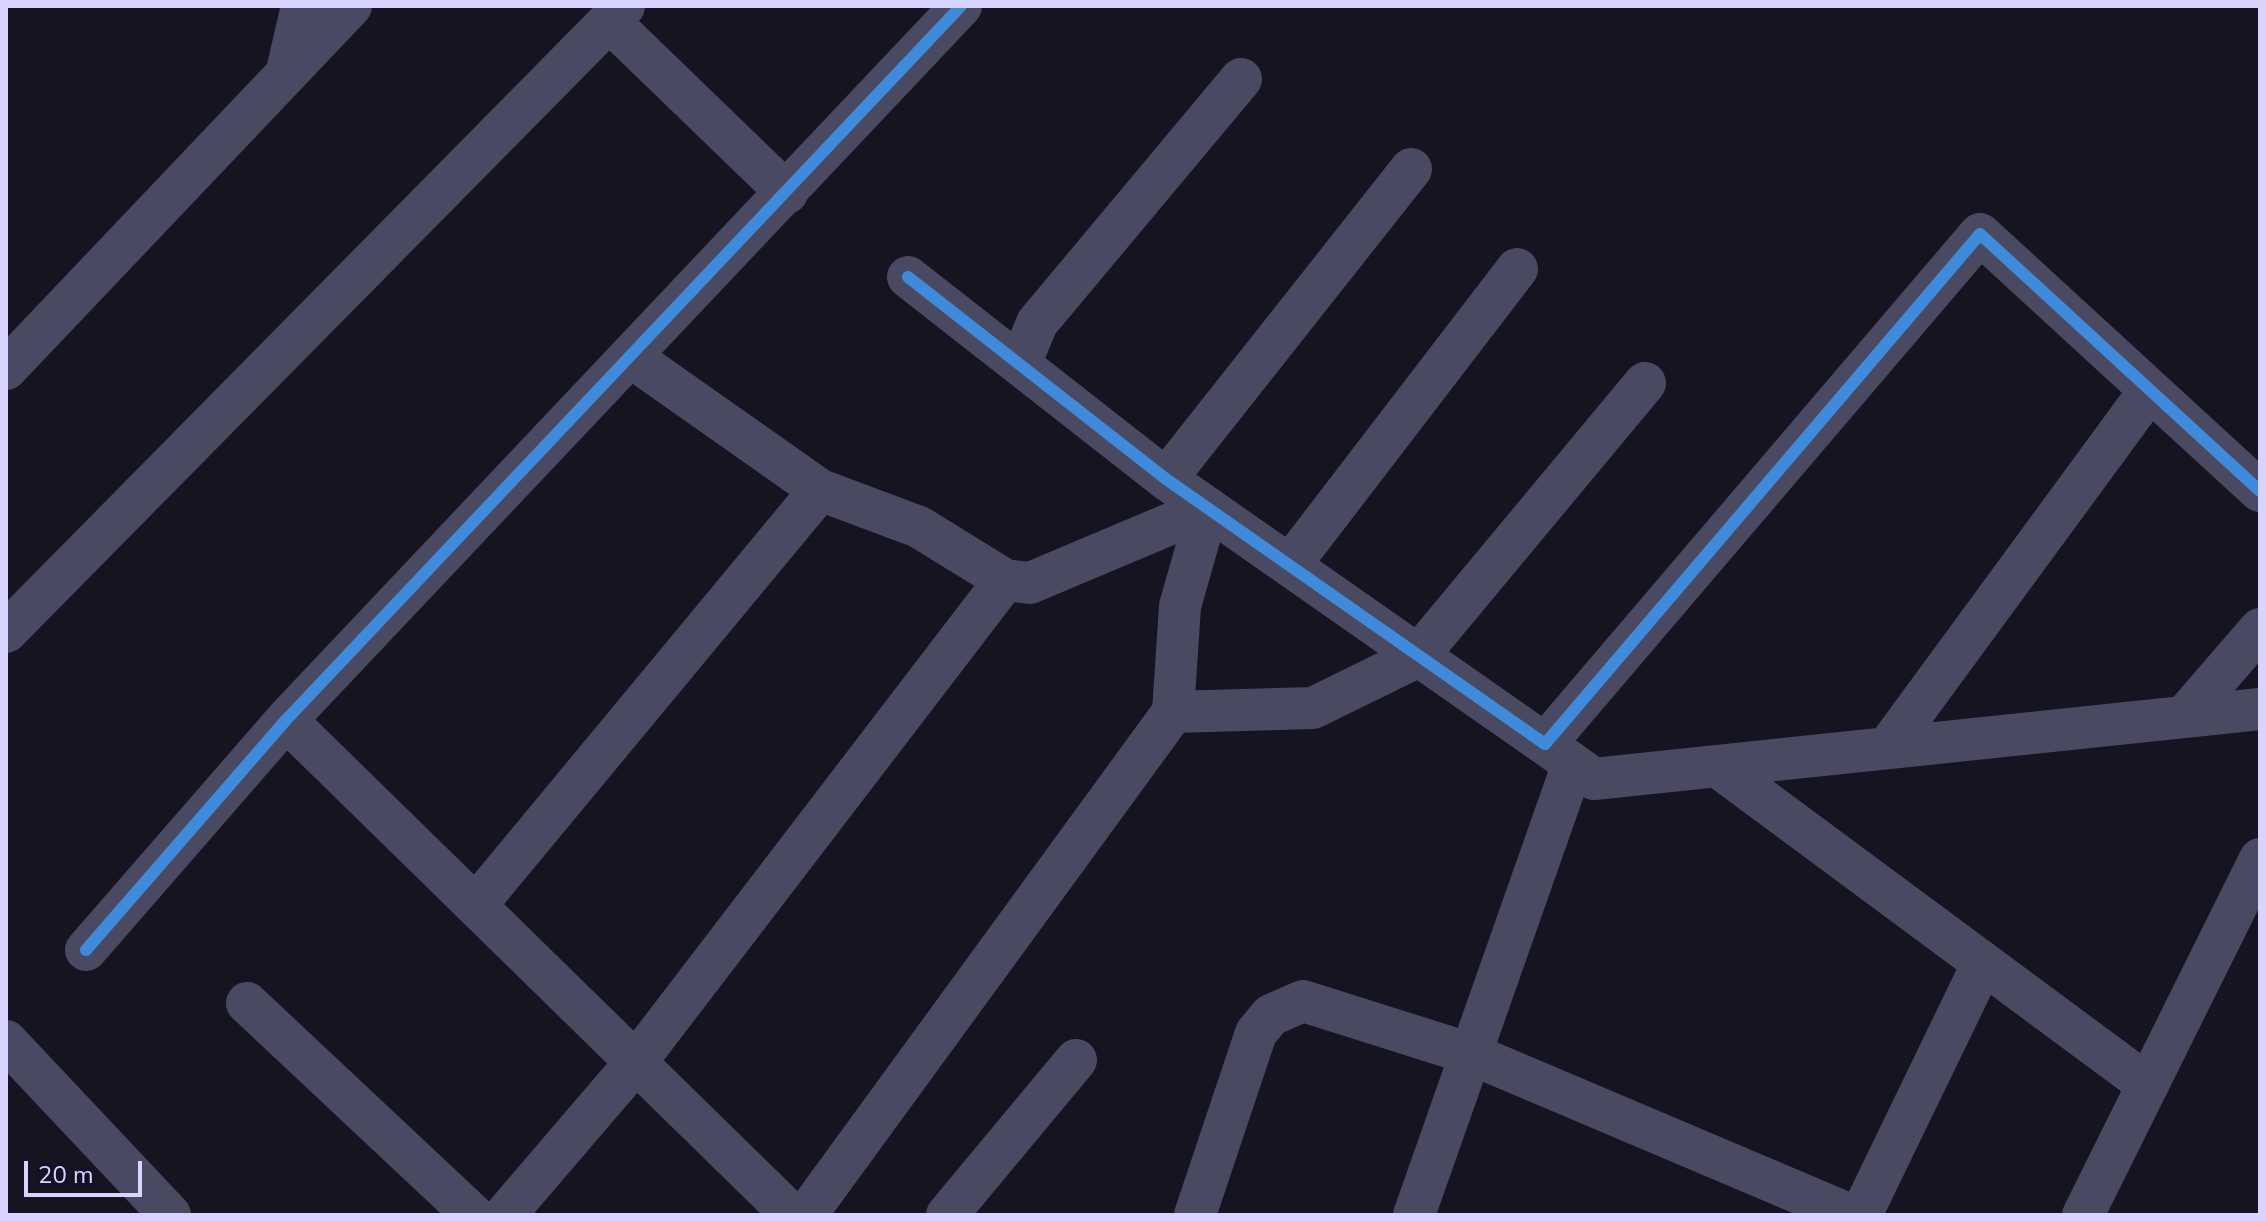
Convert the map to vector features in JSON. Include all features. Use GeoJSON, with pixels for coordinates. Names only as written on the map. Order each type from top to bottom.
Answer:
{"type":"FeatureCollection","features":[{"type":"Feature","properties":{"kind":"street"},"geometry":{"type":"LineString","coordinates":[[287,72],[302,6]]}},
{"type":"Feature","properties":{"kind":"street"},"geometry":{"type":"LineString","coordinates":[[6,369],[351,6]]}},
{"type":"Feature","properties":{"kind":"street"},"geometry":{"type":"LineString","coordinates":[[86,950],[286,720],[961,6]]}},
{"type":"Feature","properties":{"kind":"street"},"geometry":{"type":"LineString","coordinates":[[6,632],[617,14],[787,193]]}},
{"type":"Feature","properties":{"kind":"street"},"geometry":{"type":"LineString","coordinates":[[1021,362],[1037,323],[1241,79]]}},
{"type":"Feature","properties":{"kind":"street"},"geometry":{"type":"LineString","coordinates":[[1166,479],[1411,169]]}},
{"type":"Feature","properties":{"kind":"street"},"geometry":{"type":"LineString","coordinates":[[1414,1215],[1471,1054],[1559,754],[1980,234],[2260,491]]}},
{"type":"Feature","properties":{"kind":"street"},"geometry":{"type":"LineString","coordinates":[[1290,565],[1517,269]]}},
{"type":"Feature","properties":{"kind":"street"},"geometry":{"type":"LineString","coordinates":[[908,277],[1021,362],[1166,479],[1594,779],[2260,709]]}},
{"type":"Feature","properties":{"kind":"street"},"geometry":{"type":"LineString","coordinates":[[631,357],[820,490],[919,527],[1005,580],[1030,583],[1208,508]]}},
{"type":"Feature","properties":{"kind":"street"},"geometry":{"type":"LineString","coordinates":[[1173,712],[1313,708],[1417,657],[1645,383]]}},
{"type":"Feature","properties":{"kind":"street"},"geometry":{"type":"LineString","coordinates":[[1888,747],[2150,390]]}},
{"type":"Feature","properties":{"kind":"street"},"geometry":{"type":"LineString","coordinates":[[476,905],[820,490]]}},
{"type":"Feature","properties":{"kind":"street"},"geometry":{"type":"LineString","coordinates":[[806,1215],[1173,712],[1180,606],[1208,508]]}},
{"type":"Feature","properties":{"kind":"street"},"geometry":{"type":"LineString","coordinates":[[505,1215],[636,1062],[1005,580]]}},
{"type":"Feature","properties":{"kind":"street"},"geometry":{"type":"LineString","coordinates":[[2184,717],[2260,629]]}},
{"type":"Feature","properties":{"kind":"street"},"geometry":{"type":"LineString","coordinates":[[286,720],[792,1215]]}},
{"type":"Feature","properties":{"kind":"street"},"geometry":{"type":"LineString","coordinates":[[1717,766],[2148,1085]]}},
{"type":"Feature","properties":{"kind":"street"},"geometry":{"type":"LineString","coordinates":[[2083,1215],[2260,859]]}},
{"type":"Feature","properties":{"kind":"street"},"geometry":{"type":"LineString","coordinates":[[1861,1215],[1983,963]]}},
{"type":"Feature","properties":{"kind":"street"},"geometry":{"type":"LineString","coordinates":[[1195,1215],[1256,1033],[1271,1015],[1303,1001],[1471,1054],[1851,1215]]}},
{"type":"Feature","properties":{"kind":"street"},"geometry":{"type":"LineString","coordinates":[[247,1003],[473,1215]]}},
{"type":"Feature","properties":{"kind":"street"},"geometry":{"type":"LineString","coordinates":[[6,1041],[170,1215]]}},
{"type":"Feature","properties":{"kind":"street"},"geometry":{"type":"LineString","coordinates":[[947,1215],[1076,1060]]}},
{"type":"Feature","properties":{"kind":"cycle path"},"geometry":{"type":"LineString","coordinates":[[86,950],[286,720],[961,6]]}},
{"type":"Feature","properties":{"kind":"cycle path"},"geometry":{"type":"LineString","coordinates":[[908,277],[1166,479],[1545,744],[1980,234],[2260,491]]}}]}
